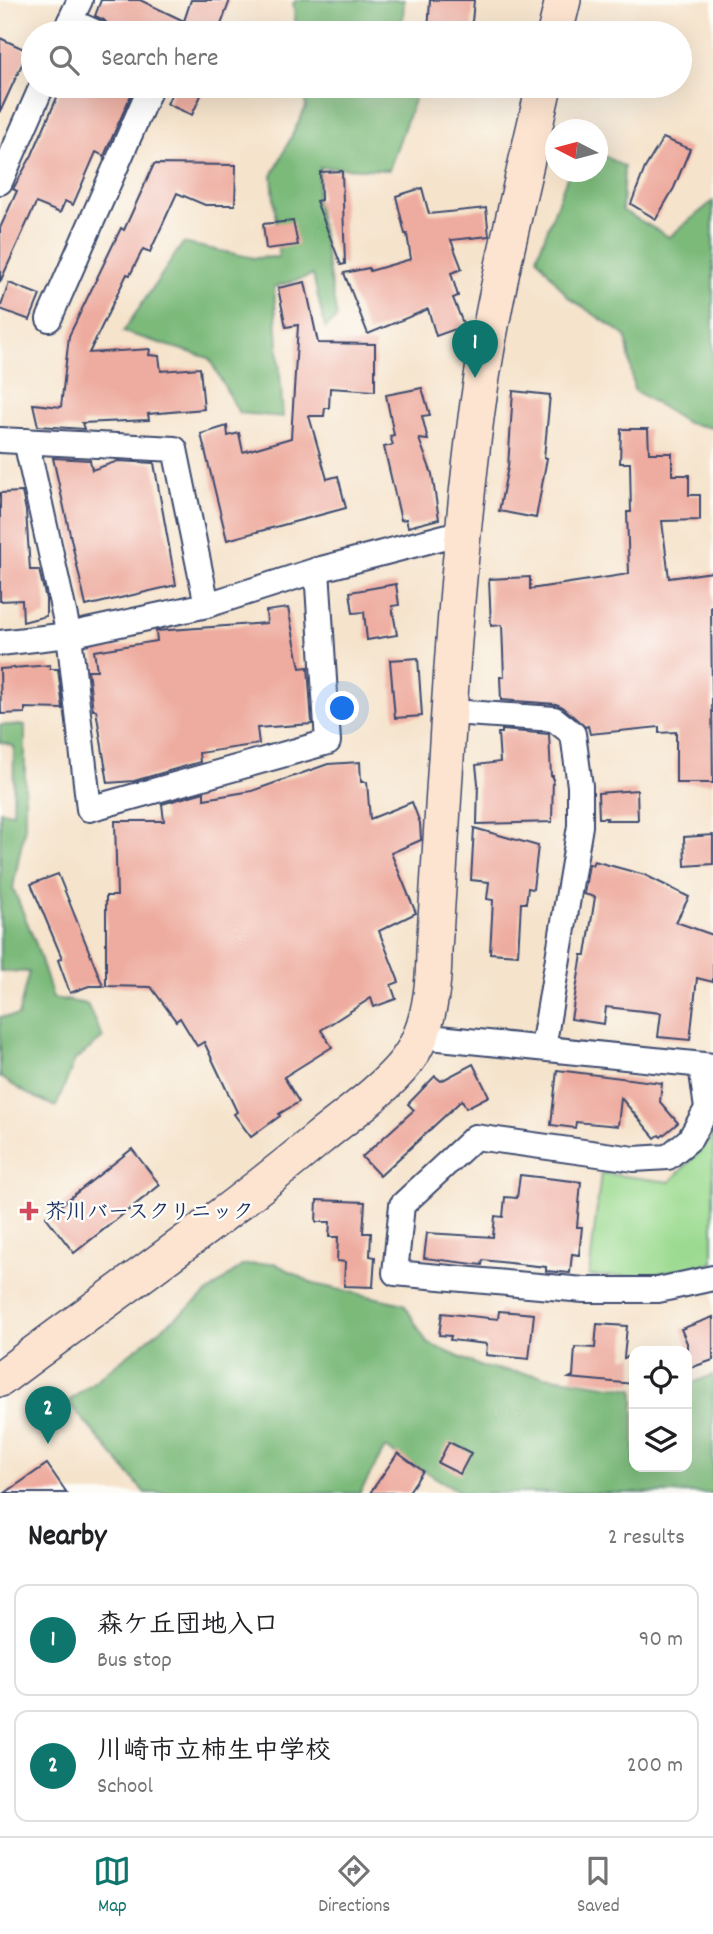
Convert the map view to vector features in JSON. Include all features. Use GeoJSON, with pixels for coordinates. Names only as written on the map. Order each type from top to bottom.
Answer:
{"type":"FeatureCollection","features":[{"type":"Feature","properties":{"kind":"street"},"geometry":{"type":"LineString","coordinates":[[558,21],[563,0]]}},
{"type":"Feature","properties":{"kind":"street"},"geometry":{"type":"LineString","coordinates":[[0,182],[37,98]]}},
{"type":"Feature","properties":{"kind":"street"},"geometry":{"type":"LineString","coordinates":[[49,319],[146,98]]}},
{"type":"Feature","properties":{"kind":"street"},"geometry":{"type":"LineString","coordinates":[[0,1379],[275,1175],[380,1087],[406,1062],[420,1036],[434,984],[463,532],[476,416],[494,303],[541,98]]}},
{"type":"Feature","properties":{"kind":"street"},"geometry":{"type":"LineString","coordinates":[[0,440],[175,449],[208,605]]}},
{"type":"Feature","properties":{"kind":"street"},"geometry":{"type":"LineString","coordinates":[[26,441],[69,635],[89,809],[328,743],[317,570]]}},
{"type":"Feature","properties":{"kind":"street"},"geometry":{"type":"LineString","coordinates":[[0,643],[69,635],[208,605],[317,570],[463,532]]}},
{"type":"Feature","properties":{"kind":"street"},"geometry":{"type":"LineString","coordinates":[[451,712],[554,719],[573,734],[580,786],[580,826],[543,1048]]}},
{"type":"Feature","properties":{"kind":"street"},"geometry":{"type":"LineString","coordinates":[[420,1036],[707,1065],[707,1109],[690,1139],[668,1157],[634,1159],[475,1137],[402,1205],[395,1273],[584,1290],[658,1290],[713,1278]]}},
{"type":"Feature","properties":{"kind":"green space"},"geometry":{"type":"Polygon","coordinates":[[[296,0],[404,0],[403,21],[295,21],[293,4],[296,0]]]}},
{"type":"Feature","properties":{"kind":"green space"},"geometry":{"type":"Polygon","coordinates":[[[305,98],[415,98],[389,170],[320,167],[316,199],[337,318],[325,328],[313,275],[274,287],[283,417],[239,413],[209,358],[123,332],[183,243],[254,258],[279,257],[272,176],[306,107],[305,98]]]}},
{"type":"Feature","properties":{"kind":"green space"},"geometry":{"type":"Polygon","coordinates":[[[608,158],[624,167],[622,210],[669,237],[713,201],[713,428],[687,423],[634,390],[626,336],[568,297],[537,257],[565,182],[608,182],[608,158]]]}},
{"type":"Feature","properties":{"kind":"green space"},"geometry":{"type":"Polygon","coordinates":[[[0,725],[25,725],[25,826],[13,888],[36,944],[53,998],[87,1004],[103,1038],[75,1060],[56,1107],[0,1077],[0,1017],[18,1016],[29,972],[0,971],[0,811],[13,813],[14,746],[0,742],[0,725]]]}},
{"type":"Feature","properties":{"kind":"green space"},"geometry":{"type":"Polygon","coordinates":[[[713,1115],[713,1263],[644,1276],[589,1276],[601,1173],[670,1182],[710,1140],[713,1115]]]}},
{"type":"Feature","properties":{"kind":"green space"},"geometry":{"type":"Polygon","coordinates":[[[274,1263],[314,1284],[404,1304],[427,1343],[482,1367],[629,1388],[629,1472],[692,1472],[692,1383],[713,1375],[713,1493],[462,1493],[385,1448],[360,1493],[145,1493],[68,1402],[243,1265],[274,1263]]]}},
{"type":"Feature","properties":{"kind":"building"},"geometry":{"type":"Polygon","coordinates":[[[101,0],[140,0],[184,21],[105,21],[95,16],[101,0]]]}},
{"type":"Feature","properties":{"kind":"building"},"geometry":{"type":"Polygon","coordinates":[[[191,0],[230,0],[222,21],[184,21],[191,0]]]}},
{"type":"Feature","properties":{"kind":"building"},"geometry":{"type":"Polygon","coordinates":[[[430,0],[474,0],[472,21],[429,21],[430,0]]]}},
{"type":"Feature","properties":{"kind":"building"},"geometry":{"type":"Polygon","coordinates":[[[0,38],[21,48],[21,66],[0,112],[0,38]]]}},
{"type":"Feature","properties":{"kind":"building"},"geometry":{"type":"Polygon","coordinates":[[[57,98],[130,98],[104,156],[96,152],[73,205],[65,201],[60,213],[36,203],[0,282],[0,228],[17,191],[13,189],[32,155],[57,98]]]}},
{"type":"Feature","properties":{"kind":"building"},"geometry":{"type":"Polygon","coordinates":[[[170,98],[200,98],[192,115],[167,104],[170,98]]]}},
{"type":"Feature","properties":{"kind":"building"},"geometry":{"type":"Polygon","coordinates":[[[663,138],[690,149],[674,188],[656,219],[631,204],[645,168],[663,138]]]}},
{"type":"Feature","properties":{"kind":"building"},"geometry":{"type":"Polygon","coordinates":[[[154,164],[236,165],[235,205],[205,205],[177,193],[150,252],[143,249],[130,275],[127,274],[89,353],[150,349],[149,355],[159,356],[161,371],[200,368],[204,409],[148,414],[149,420],[82,423],[84,429],[38,426],[33,404],[61,407],[69,336],[121,228],[124,230],[154,164]]]}},
{"type":"Feature","properties":{"kind":"building"},"geometry":{"type":"Polygon","coordinates":[[[342,171],[345,264],[341,265],[316,201],[321,200],[320,172],[342,171]]]}},
{"type":"Feature","properties":{"kind":"building"},"geometry":{"type":"Polygon","coordinates":[[[422,188],[429,214],[486,208],[489,236],[451,240],[462,269],[451,273],[458,296],[453,298],[464,326],[436,336],[428,309],[368,334],[344,273],[369,268],[370,271],[411,259],[396,196],[422,188]]]}},
{"type":"Feature","properties":{"kind":"building"},"geometry":{"type":"Polygon","coordinates":[[[293,221],[298,245],[266,249],[263,224],[293,221]]]}},
{"type":"Feature","properties":{"kind":"building"},"geometry":{"type":"Polygon","coordinates":[[[305,282],[318,343],[375,344],[375,391],[330,388],[329,408],[325,408],[324,416],[309,416],[327,479],[338,476],[346,508],[227,540],[201,434],[227,426],[228,436],[239,433],[243,452],[291,438],[298,325],[286,327],[278,288],[305,282]]]}},
{"type":"Feature","properties":{"kind":"building"},"geometry":{"type":"Polygon","coordinates":[[[9,283],[40,295],[30,320],[0,309],[9,283]]]}},
{"type":"Feature","properties":{"kind":"building"},"geometry":{"type":"Polygon","coordinates":[[[422,388],[430,415],[422,416],[428,440],[419,439],[432,474],[439,519],[408,527],[406,519],[401,520],[384,447],[393,445],[390,436],[394,435],[386,395],[422,388]]]}},
{"type":"Feature","properties":{"kind":"building"},"geometry":{"type":"Polygon","coordinates":[[[513,391],[550,395],[544,458],[547,458],[536,518],[499,511],[508,467],[513,391]]]}},
{"type":"Feature","properties":{"kind":"building"},"geometry":{"type":"Polygon","coordinates":[[[621,429],[648,429],[649,453],[672,453],[672,475],[689,475],[689,495],[700,495],[700,520],[662,521],[669,578],[713,572],[713,783],[676,783],[676,732],[659,733],[659,727],[590,734],[588,726],[585,727],[556,704],[501,700],[500,677],[504,677],[502,625],[491,626],[489,579],[530,577],[530,589],[629,574],[627,512],[631,512],[630,463],[620,463],[621,429]]]}},
{"type":"Feature","properties":{"kind":"building"},"geometry":{"type":"Polygon","coordinates":[[[53,458],[90,460],[92,470],[118,461],[154,463],[176,585],[86,606],[53,458]]]}},
{"type":"Feature","properties":{"kind":"building"},"geometry":{"type":"Polygon","coordinates":[[[22,492],[30,570],[39,570],[46,599],[46,616],[23,622],[22,600],[0,601],[0,493],[22,492]]]}},
{"type":"Feature","properties":{"kind":"building"},"geometry":{"type":"Polygon","coordinates":[[[396,584],[399,605],[392,606],[397,635],[367,640],[364,612],[353,613],[350,592],[396,584]]]}},
{"type":"Feature","properties":{"kind":"building"},"geometry":{"type":"Polygon","coordinates":[[[288,608],[300,668],[308,667],[312,724],[257,728],[259,744],[199,753],[200,762],[134,781],[108,783],[88,670],[97,670],[94,651],[157,641],[156,631],[267,623],[266,611],[288,608]]]}},
{"type":"Feature","properties":{"kind":"building"},"geometry":{"type":"Polygon","coordinates":[[[418,658],[422,716],[395,718],[390,660],[418,658]]]}},
{"type":"Feature","properties":{"kind":"building"},"geometry":{"type":"Polygon","coordinates":[[[50,665],[50,669],[58,669],[63,709],[25,708],[25,713],[1,714],[0,669],[50,665]]]}},
{"type":"Feature","properties":{"kind":"building"},"geometry":{"type":"Polygon","coordinates":[[[502,730],[549,734],[553,776],[552,822],[477,824],[476,765],[500,762],[498,733],[502,733],[502,730]]]}},
{"type":"Feature","properties":{"kind":"building"},"geometry":{"type":"Polygon","coordinates":[[[360,762],[361,782],[367,782],[370,819],[412,802],[420,823],[421,840],[391,853],[416,913],[379,931],[399,982],[391,985],[396,999],[374,1007],[371,998],[321,1030],[332,1047],[284,1077],[299,1102],[251,1137],[234,1114],[237,1112],[204,1042],[197,1046],[180,1018],[176,1021],[151,987],[106,986],[106,896],[117,896],[115,821],[164,821],[162,804],[204,792],[204,799],[252,791],[328,764],[360,762]]]}},
{"type":"Feature","properties":{"kind":"building"},"geometry":{"type":"Polygon","coordinates":[[[637,790],[638,820],[599,818],[598,793],[637,790]]]}},
{"type":"Feature","properties":{"kind":"building"},"geometry":{"type":"Polygon","coordinates":[[[474,828],[538,846],[533,889],[528,888],[526,903],[521,903],[518,955],[490,953],[493,900],[487,899],[489,882],[471,880],[474,828]]]}},
{"type":"Feature","properties":{"kind":"building"},"geometry":{"type":"Polygon","coordinates":[[[713,835],[713,864],[685,866],[684,837],[713,835]]]}},
{"type":"Feature","properties":{"kind":"building"},"geometry":{"type":"Polygon","coordinates":[[[594,861],[645,875],[689,897],[676,922],[713,935],[713,982],[697,978],[690,1040],[658,1037],[661,1013],[606,1007],[604,1024],[571,1019],[582,955],[586,955],[595,897],[584,894],[589,864],[592,865],[594,861]]]}},
{"type":"Feature","properties":{"kind":"building"},"geometry":{"type":"Polygon","coordinates":[[[58,874],[103,986],[89,986],[70,993],[58,960],[62,958],[31,884],[58,874]]]}},
{"type":"Feature","properties":{"kind":"building"},"geometry":{"type":"Polygon","coordinates":[[[473,1064],[489,1096],[466,1108],[462,1100],[380,1176],[362,1157],[414,1110],[408,1104],[435,1076],[441,1081],[473,1064]]]}},
{"type":"Feature","properties":{"kind":"building"},"geometry":{"type":"Polygon","coordinates":[[[557,1070],[662,1083],[660,1102],[678,1123],[661,1137],[659,1135],[655,1138],[621,1098],[618,1126],[576,1122],[575,1128],[551,1125],[557,1070]]]}},
{"type":"Feature","properties":{"kind":"building"},"geometry":{"type":"Polygon","coordinates":[[[132,1149],[160,1185],[74,1253],[46,1217],[132,1149]]]}},
{"type":"Feature","properties":{"kind":"building"},"geometry":{"type":"Polygon","coordinates":[[[520,1175],[581,1182],[577,1227],[582,1227],[579,1255],[572,1254],[570,1273],[546,1271],[546,1267],[483,1260],[482,1265],[424,1258],[427,1233],[493,1237],[495,1216],[503,1217],[505,1197],[517,1198],[520,1175]]]}},
{"type":"Feature","properties":{"kind":"building"},"geometry":{"type":"Polygon","coordinates":[[[317,1200],[365,1202],[363,1233],[371,1233],[370,1256],[375,1257],[373,1287],[344,1286],[345,1262],[337,1261],[338,1237],[329,1237],[330,1222],[316,1222],[317,1200]]]}},
{"type":"Feature","properties":{"kind":"building"},"geometry":{"type":"Polygon","coordinates":[[[499,1311],[534,1314],[529,1359],[486,1355],[487,1344],[450,1340],[451,1336],[439,1335],[442,1313],[498,1319],[499,1311]]]}},
{"type":"Feature","properties":{"kind":"building"},"geometry":{"type":"Polygon","coordinates":[[[713,1317],[713,1360],[692,1367],[692,1346],[687,1346],[681,1329],[713,1317]]]}},
{"type":"Feature","properties":{"kind":"building"},"geometry":{"type":"Polygon","coordinates":[[[597,1324],[627,1326],[624,1358],[629,1356],[629,1384],[569,1378],[573,1376],[575,1347],[595,1348],[597,1324]]]}},
{"type":"Feature","properties":{"kind":"building"},"geometry":{"type":"Polygon","coordinates":[[[449,1442],[471,1453],[460,1474],[438,1463],[449,1442]]]}},
{"type":"Feature","properties":{"kind":"building"},"geometry":{"type":"Polygon","coordinates":[[[398,1453],[423,1471],[408,1493],[370,1493],[398,1453]]]}},
{"type":"Feature","properties":{"kind":"building"},"geometry":{"type":"Polygon","coordinates":[[[47,1464],[67,1493],[5,1493],[47,1464]]]}},
{"type":"Feature","properties":{"kind":"place","name":"森ケ丘団地入口"},"geometry":{"type":"Point","coordinates":[475,378]}},
{"type":"Feature","properties":{"kind":"place","name":"芥川バースクリニック"},"geometry":{"type":"Point","coordinates":[29,1211]}},
{"type":"Feature","properties":{"kind":"place","name":"川崎市立柿生中学校"},"geometry":{"type":"Point","coordinates":[48,1444]}}]}
